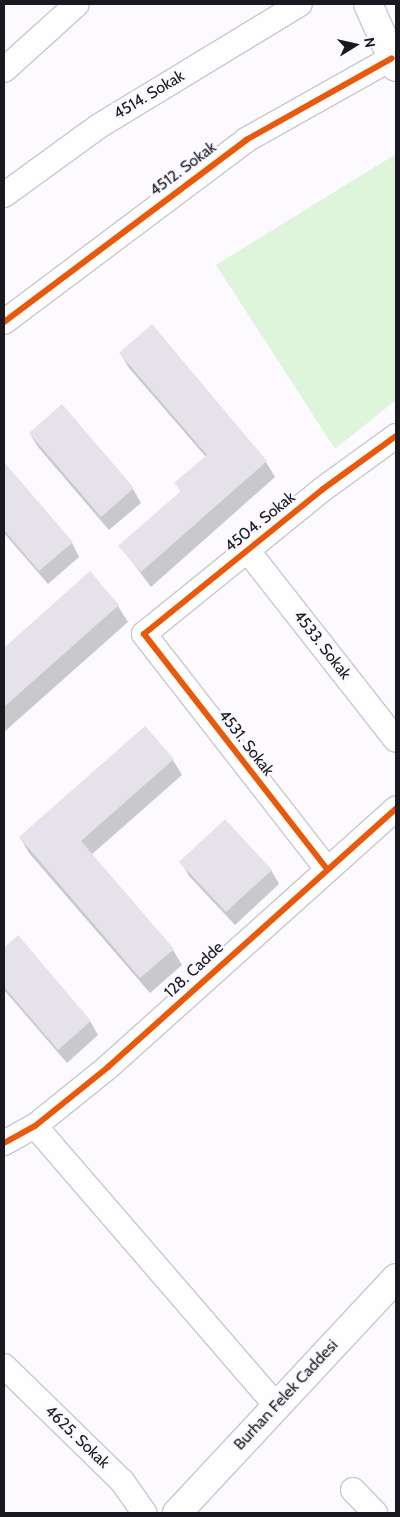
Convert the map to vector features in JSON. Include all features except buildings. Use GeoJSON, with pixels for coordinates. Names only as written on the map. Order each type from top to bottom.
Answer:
{"type":"FeatureCollection","features":[{"type":"Feature","properties":{"kind":"street"},"geometry":{"type":"LineString","coordinates":[[4,70],[77,4]]}},
{"type":"Feature","properties":{"kind":"street","name":"4514. Sokak"},"geometry":{"type":"LineString","coordinates":[[4,195],[99,126],[300,4]]}},
{"type":"Feature","properties":{"kind":"street"},"geometry":{"type":"LineString","coordinates":[[368,4],[394,63]]}},
{"type":"Feature","properties":{"kind":"street","name":"4512. Sokak"},"geometry":{"type":"LineString","coordinates":[[4,322],[246,140],[394,63]]}},
{"type":"Feature","properties":{"kind":"street","name":"4504. Sokak"},"geometry":{"type":"LineString","coordinates":[[144,634],[247,550],[396,436]]}},
{"type":"Feature","properties":{"kind":"street","name":"4533. Sokak"},"geometry":{"type":"LineString","coordinates":[[247,550],[396,740]]}},
{"type":"Feature","properties":{"kind":"street","name":"4531. Sokak"},"geometry":{"type":"LineString","coordinates":[[144,634],[327,869]]}},
{"type":"Feature","properties":{"kind":"street","name":"128. Cadde"},"geometry":{"type":"LineString","coordinates":[[4,1143],[35,1126],[108,1067],[396,809]]}},
{"type":"Feature","properties":{"kind":"street"},"geometry":{"type":"LineString","coordinates":[[35,1126],[276,1405]]}},
{"type":"Feature","properties":{"kind":"street","name":"Burhan Felek Caddesi"},"geometry":{"type":"LineString","coordinates":[[177,1513],[396,1278]]}},
{"type":"Feature","properties":{"kind":"street","name":"4625. Sokak"},"geometry":{"type":"LineString","coordinates":[[4,1366],[122,1481],[144,1513]]}},
{"type":"Feature","properties":{"kind":"street"},"geometry":{"type":"LineString","coordinates":[[353,1490],[375,1513]]}},
{"type":"Feature","properties":{"kind":"green space"},"geometry":{"type":"Polygon","coordinates":[[[396,154],[396,400],[335,449],[216,265],[396,154]]]}},
{"type":"Feature","properties":{"kind":"cycle path"},"geometry":{"type":"LineString","coordinates":[[4,322],[246,140],[392,58]]}},
{"type":"Feature","properties":{"kind":"cycle path"},"geometry":{"type":"LineString","coordinates":[[327,869],[144,634],[323,489],[396,436]]}},
{"type":"Feature","properties":{"kind":"cycle path"},"geometry":{"type":"LineString","coordinates":[[4,1143],[35,1126],[108,1067],[396,809]]}}]}
